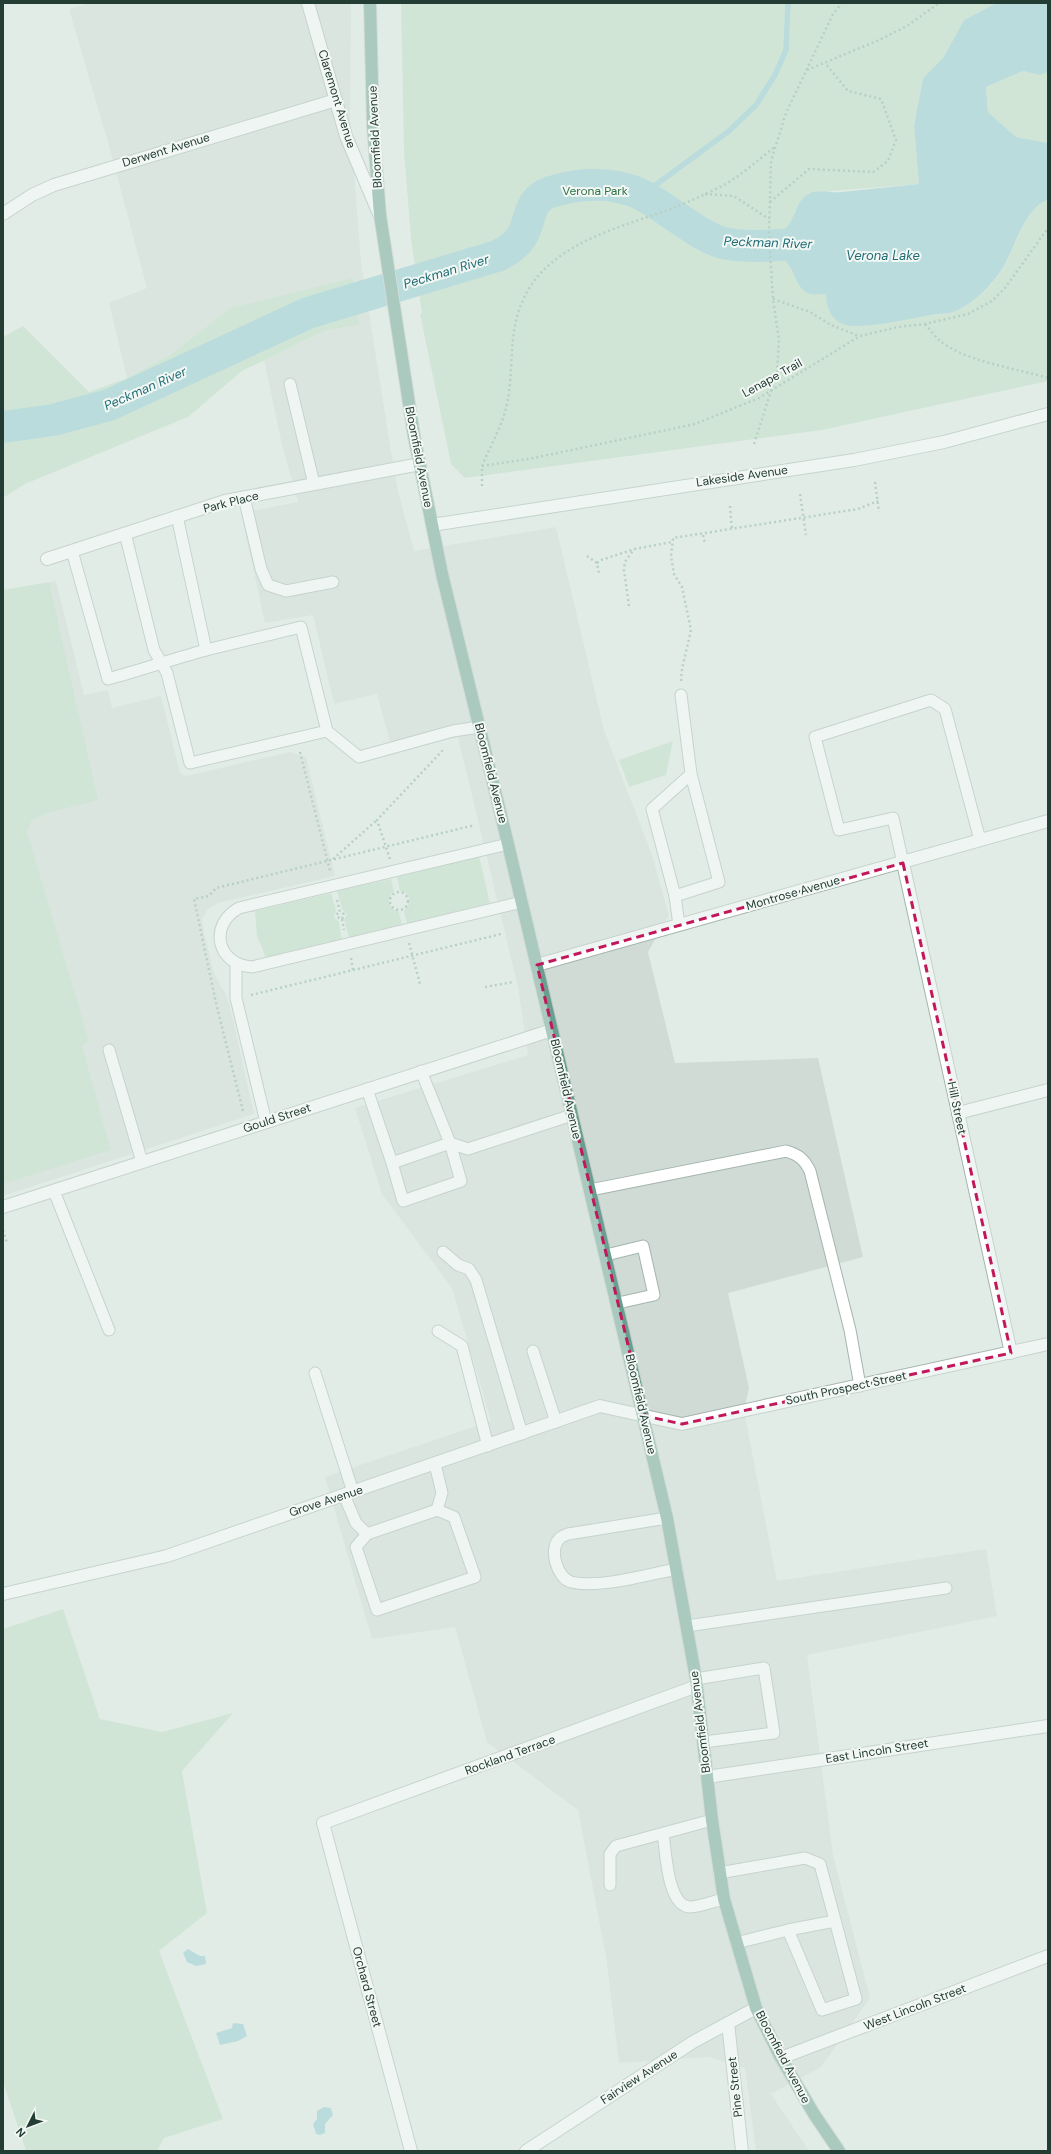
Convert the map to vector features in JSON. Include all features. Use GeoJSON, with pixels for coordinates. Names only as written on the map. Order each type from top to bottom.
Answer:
{"type":"FeatureCollection","features":[{"type":"Feature","properties":{"kind":"main road","name":"Bloomfield Avenue"},"geometry":{"type":"LineString","coordinates":[[370,3],[374,125],[380,215],[395,317],[420,464],[432,525],[479,727],[645,1416],[667,1518],[696,1683],[718,1873],[736,1943],[756,2008],[781,2058],[814,2114],[839,2151]]}},
{"type":"Feature","properties":{"kind":"street","name":"Claremont Avenue"},"geometry":{"type":"LineString","coordinates":[[308,3],[346,136],[380,215]]}},
{"type":"Feature","properties":{"kind":"street","name":"Derwent Avenue"},"geometry":{"type":"LineString","coordinates":[[3,214],[32,195],[54,185],[336,100]]}},
{"type":"Feature","properties":{"kind":"street","name":"Lakeside Avenue"},"geometry":{"type":"LineString","coordinates":[[432,525],[620,494],[854,460],[944,442],[1048,414]]}},
{"type":"Feature","properties":{"kind":"street","name":"Park Place"},"geometry":{"type":"LineString","coordinates":[[46,559],[225,501],[420,464]]}},
{"type":"Feature","properties":{"kind":"street","name":"Montrose Avenue"},"geometry":{"type":"LineString","coordinates":[[537,965],[1048,821]]}},
{"type":"Feature","properties":{"kind":"street","name":"Hill Street"},"geometry":{"type":"LineString","coordinates":[[903,863],[1010,1352]]}},
{"type":"Feature","properties":{"kind":"street","name":"Gould Street"},"geometry":{"type":"LineString","coordinates":[[3,1207],[420,1071],[552,1030]]}},
{"type":"Feature","properties":{"kind":"street"},"geometry":{"type":"LineString","coordinates":[[958,1113],[1048,1090]]}},
{"type":"Feature","properties":{"kind":"street","name":"South Prospect Street"},"geometry":{"type":"LineString","coordinates":[[645,1416],[682,1424],[1048,1344]]}},
{"type":"Feature","properties":{"kind":"street","name":"Grove Avenue"},"geometry":{"type":"LineString","coordinates":[[3,1594],[167,1556],[600,1406],[645,1416]]}},
{"type":"Feature","properties":{"kind":"street","name":"Rockland Terrace"},"geometry":{"type":"LineString","coordinates":[[323,1823],[696,1683]]}},
{"type":"Feature","properties":{"kind":"street","name":"East Lincoln Street"},"geometry":{"type":"LineString","coordinates":[[707,1777],[1048,1726]]}},
{"type":"Feature","properties":{"kind":"street","name":"Orchard Street"},"geometry":{"type":"LineString","coordinates":[[323,1823],[411,2151]]}},
{"type":"Feature","properties":{"kind":"street","name":"West Lincoln Street"},"geometry":{"type":"LineString","coordinates":[[781,2058],[1048,1956]]}},
{"type":"Feature","properties":{"kind":"street","name":"Fairview Avenue"},"geometry":{"type":"LineString","coordinates":[[526,2151],[693,2042],[756,2008]]}},
{"type":"Feature","properties":{"kind":"street","name":"Pine Street"},"geometry":{"type":"LineString","coordinates":[[728,2023],[742,2151]]}},
{"type":"Feature","properties":{"kind":"lane"},"geometry":{"type":"LineString","coordinates":[[290,384],[314,484]]}},
{"type":"Feature","properties":{"kind":"lane"},"geometry":{"type":"LineString","coordinates":[[244,497],[261,569],[268,585],[286,592],[333,582]]}},
{"type":"Feature","properties":{"kind":"lane"},"geometry":{"type":"LineString","coordinates":[[177,516],[206,650]]}},
{"type":"Feature","properties":{"kind":"lane"},"geometry":{"type":"LineString","coordinates":[[125,533],[154,650],[167,673],[190,763],[327,731]]}},
{"type":"Feature","properties":{"kind":"lane"},"geometry":{"type":"LineString","coordinates":[[72,551],[108,679],[206,650],[301,627],[327,731],[359,757],[452,731],[479,727]]}},
{"type":"Feature","properties":{"kind":"lane"},"geometry":{"type":"LineString","coordinates":[[675,896],[719,882],[691,774],[681,695]]}},
{"type":"Feature","properties":{"kind":"lane"},"geometry":{"type":"LineString","coordinates":[[903,863],[893,818],[839,830],[815,737],[931,700],[936,703],[945,709],[980,840]]}},
{"type":"Feature","properties":{"kind":"lane"},"geometry":{"type":"LineString","coordinates":[[679,925],[675,896],[652,809],[691,774]]}},
{"type":"Feature","properties":{"kind":"lane"},"geometry":{"type":"LineString","coordinates":[[508,844],[239,908],[227,917],[220,930],[220,938],[224,953],[236,964],[244,967],[260,966],[522,902]]}},
{"type":"Feature","properties":{"kind":"lane"},"geometry":{"type":"LineString","coordinates":[[236,964],[236,998],[266,1122]]}},
{"type":"Feature","properties":{"kind":"lane"},"geometry":{"type":"LineString","coordinates":[[109,1050],[142,1162]]}},
{"type":"Feature","properties":{"kind":"lane"},"geometry":{"type":"LineString","coordinates":[[367,1089],[403,1201],[461,1181],[450,1143],[420,1071]]}},
{"type":"Feature","properties":{"kind":"lane"},"geometry":{"type":"LineString","coordinates":[[392,1163],[450,1143],[468,1149],[572,1115]]}},
{"type":"Feature","properties":{"kind":"lane"},"geometry":{"type":"LineString","coordinates":[[590,1190],[786,1151],[797,1154],[805,1160],[810,1171],[850,1330],[860,1386]]}},
{"type":"Feature","properties":{"kind":"lane"},"geometry":{"type":"LineString","coordinates":[[54,1191],[109,1330]]}},
{"type":"Feature","properties":{"kind":"lane"},"geometry":{"type":"LineString","coordinates":[[606,1255],[643,1246],[654,1294],[618,1303]]}},
{"type":"Feature","properties":{"kind":"lane"},"geometry":{"type":"LineString","coordinates":[[443,1252],[458,1265],[469,1269],[476,1280],[522,1434]]}},
{"type":"Feature","properties":{"kind":"lane"},"geometry":{"type":"LineString","coordinates":[[438,1332],[462,1346],[488,1446]]}},
{"type":"Feature","properties":{"kind":"lane"},"geometry":{"type":"LineString","coordinates":[[533,1351],[556,1422]]}},
{"type":"Feature","properties":{"kind":"lane"},"geometry":{"type":"LineString","coordinates":[[315,1373],[356,1523],[367,1534]]}},
{"type":"Feature","properties":{"kind":"lane"},"geometry":{"type":"LineString","coordinates":[[434,1464],[442,1493],[437,1510]]}},
{"type":"Feature","properties":{"kind":"lane"},"geometry":{"type":"LineString","coordinates":[[437,1510],[454,1517],[475,1577],[377,1610],[356,1546],[367,1534],[437,1510]]}},
{"type":"Feature","properties":{"kind":"lane"},"geometry":{"type":"LineString","coordinates":[[667,1518],[568,1534],[559,1538],[555,1548],[557,1566],[561,1576],[570,1582],[607,1582],[677,1569]]}},
{"type":"Feature","properties":{"kind":"lane"},"geometry":{"type":"LineString","coordinates":[[687,1626],[946,1588]]}},
{"type":"Feature","properties":{"kind":"lane"},"geometry":{"type":"LineString","coordinates":[[696,1683],[764,1668],[774,1733],[704,1742]]}},
{"type":"Feature","properties":{"kind":"lane"},"geometry":{"type":"LineString","coordinates":[[610,1885],[610,1854],[616,1846],[712,1820]]}},
{"type":"Feature","properties":{"kind":"lane"},"geometry":{"type":"LineString","coordinates":[[663,1834],[672,1889],[678,1902],[690,1907],[724,1899]]}},
{"type":"Feature","properties":{"kind":"lane"},"geometry":{"type":"LineString","coordinates":[[718,1873],[805,1858],[820,1864],[856,1999],[822,2010],[788,1930]]}},
{"type":"Feature","properties":{"kind":"lane"},"geometry":{"type":"LineString","coordinates":[[736,1943],[788,1930],[835,1922]]}},
{"type":"Feature","properties":{"kind":"path"},"geometry":{"type":"LineString","coordinates":[[754,444],[777,372],[779,340],[773,299],[770,258],[769,219],[771,161],[786,113],[833,14],[842,3]]}},
{"type":"Feature","properties":{"kind":"path"},"geometry":{"type":"LineString","coordinates":[[807,70],[907,26],[939,3]]}},
{"type":"Feature","properties":{"kind":"path"},"geometry":{"type":"LineString","coordinates":[[770,202],[809,168],[873,172],[888,161],[896,140],[881,99],[848,91],[825,63]]}},
{"type":"Feature","properties":{"kind":"path"},"geometry":{"type":"LineString","coordinates":[[482,486],[482,466],[502,423],[508,399],[515,320],[524,297],[537,276],[555,260],[577,246],[602,234],[650,215],[679,206],[724,185],[776,146]]}},
{"type":"Feature","properties":{"kind":"path"},"geometry":{"type":"LineString","coordinates":[[705,194],[734,196],[769,219]]}},
{"type":"Feature","properties":{"kind":"path","name":"Lenape Trail"},"geometry":{"type":"LineString","coordinates":[[482,466],[528,459],[695,424],[759,398],[860,336],[898,327],[926,324],[968,314],[992,301],[1005,288],[1048,228]]}},
{"type":"Feature","properties":{"kind":"path"},"geometry":{"type":"LineString","coordinates":[[773,299],[810,312],[831,325],[860,336]]}},
{"type":"Feature","properties":{"kind":"path"},"geometry":{"type":"LineString","coordinates":[[926,324],[940,341],[974,360],[1013,368],[1048,378]]}},
{"type":"Feature","properties":{"kind":"path"},"geometry":{"type":"LineString","coordinates":[[875,482],[879,512]]}},
{"type":"Feature","properties":{"kind":"path"},"geometry":{"type":"LineString","coordinates":[[800,494],[806,535]]}},
{"type":"Feature","properties":{"kind":"path"},"geometry":{"type":"LineString","coordinates":[[681,695],[682,669],[691,630],[682,587],[674,574],[671,556],[673,538],[804,519],[858,509],[878,501]]}},
{"type":"Feature","properties":{"kind":"path"},"geometry":{"type":"LineString","coordinates":[[730,506],[732,530]]}},
{"type":"Feature","properties":{"kind":"path"},"geometry":{"type":"LineString","coordinates":[[703,534],[705,544]]}},
{"type":"Feature","properties":{"kind":"path"},"geometry":{"type":"LineString","coordinates":[[597,563],[601,560],[635,549],[672,542]]}},
{"type":"Feature","properties":{"kind":"path"},"geometry":{"type":"LineString","coordinates":[[629,606],[624,570],[625,562],[635,549]]}},
{"type":"Feature","properties":{"kind":"path"},"geometry":{"type":"LineString","coordinates":[[587,556],[597,563],[599,574]]}},
{"type":"Feature","properties":{"kind":"path"},"geometry":{"type":"LineString","coordinates":[[296,738],[331,875]]}},
{"type":"Feature","properties":{"kind":"path"},"geometry":{"type":"LineString","coordinates":[[332,860],[377,820],[449,744]]}},
{"type":"Feature","properties":{"kind":"path"},"geometry":{"type":"LineString","coordinates":[[377,820],[387,846],[390,862]]}},
{"type":"Feature","properties":{"kind":"path"},"geometry":{"type":"LineString","coordinates":[[242,1111],[216,1003],[194,899],[209,896],[216,888],[475,825]]}},
{"type":"Feature","properties":{"kind":"path"},"geometry":{"type":"LineString","coordinates":[[398,892],[402,893],[408,899],[405,908],[401,909],[393,907],[391,903],[391,898],[398,892]]}},
{"type":"Feature","properties":{"kind":"path"},"geometry":{"type":"LineString","coordinates":[[336,898],[340,912]]}},
{"type":"Feature","properties":{"kind":"path"},"geometry":{"type":"LineString","coordinates":[[216,1003],[501,934]]}},
{"type":"Feature","properties":{"kind":"path"},"geometry":{"type":"LineString","coordinates":[[408,940],[420,984]]}},
{"type":"Feature","properties":{"kind":"path"},"geometry":{"type":"LineString","coordinates":[[350,955],[354,970]]}},
{"type":"Feature","properties":{"kind":"path"},"geometry":{"type":"LineString","coordinates":[[485,987],[513,982]]}},
{"type":"Feature","properties":{"kind":"path"},"geometry":{"type":"LineString","coordinates":[[3,1230],[7,1243]]}},
{"type":"Feature","properties":{"kind":"highlighted area"},"geometry":{"type":"Polygon","coordinates":[[[903,863],[1011,1353],[682,1424],[645,1416],[537,965],[903,863]]]}},
{"type":"Feature","properties":{"kind":"shaded area"},"geometry":{"type":"Polygon","coordinates":[[[89,3],[351,3],[350,119],[361,262],[398,491],[414,551],[556,527],[604,730],[652,855],[669,915],[648,952],[675,1063],[818,1058],[863,1257],[728,1293],[749,1388],[744,1411],[777,1581],[986,1549],[997,1616],[807,1655],[833,1855],[870,1998],[821,2067],[771,2094],[809,2151],[756,2151],[745,2068],[709,2057],[619,2063],[606,1957],[578,1810],[487,1742],[455,1627],[372,1639],[325,1477],[491,1421],[452,1288],[382,1194],[355,1108],[528,1055],[518,987],[458,737],[393,753],[377,694],[334,704],[313,615],[265,623],[241,513],[298,502],[282,445],[264,360],[324,331],[359,325],[230,308],[170,355],[127,378],[109,303],[147,288],[109,146],[69,9],[89,3]]]}},
{"type":"Feature","properties":{"kind":"shaded area"},"geometry":{"type":"Polygon","coordinates":[[[56,581],[84,695],[108,690],[112,708],[161,696],[180,773],[186,776],[290,752],[306,757],[335,876],[218,903],[208,909],[202,919],[213,970],[222,989],[225,991],[230,1007],[254,1114],[3,1196],[3,590],[56,581]]]}},
{"type":"Feature","properties":{"kind":"green space","name":"Verona Park"},"geometry":{"type":"Polygon","coordinates":[[[401,3],[996,3],[964,20],[943,58],[923,78],[914,125],[919,184],[809,193],[795,211],[791,223],[784,231],[786,250],[790,265],[797,279],[810,294],[826,294],[828,308],[831,314],[924,316],[952,312],[966,306],[980,296],[991,284],[1006,264],[1020,232],[1032,212],[1040,204],[1048,200],[1048,381],[822,430],[465,478],[451,464],[420,314],[422,314],[411,239],[404,152],[401,3]]]}},
{"type":"Feature","properties":{"kind":"green space"},"geometry":{"type":"Polygon","coordinates":[[[1023,71],[1040,75],[1048,72],[1048,143],[1016,137],[988,112],[986,87],[1023,71]]]}},
{"type":"Feature","properties":{"kind":"green space"},"geometry":{"type":"Polygon","coordinates":[[[353,278],[359,325],[324,331],[242,371],[188,417],[25,484],[3,498],[3,337],[23,326],[89,392],[127,378],[170,355],[230,308],[353,278]]]}},
{"type":"Feature","properties":{"kind":"green space"},"geometry":{"type":"Polygon","coordinates":[[[49,582],[98,800],[47,813],[32,820],[27,832],[89,1041],[82,1046],[111,1150],[3,1184],[3,590],[49,582]]]}},
{"type":"Feature","properties":{"kind":"green space"},"geometry":{"type":"Polygon","coordinates":[[[673,741],[666,775],[629,787],[619,760],[673,741]]]}},
{"type":"Feature","properties":{"kind":"green space"},"geometry":{"type":"Polygon","coordinates":[[[479,856],[490,903],[407,924],[404,911],[410,901],[406,893],[400,891],[397,877],[479,856]]]}},
{"type":"Feature","properties":{"kind":"green space"},"geometry":{"type":"Polygon","coordinates":[[[391,879],[394,891],[391,895],[389,903],[394,910],[399,912],[402,925],[349,938],[344,920],[347,914],[342,909],[337,891],[391,879]]]}},
{"type":"Feature","properties":{"kind":"green space"},"geometry":{"type":"Polygon","coordinates":[[[331,893],[336,910],[334,917],[339,922],[342,940],[266,958],[257,936],[255,911],[331,893]]]}},
{"type":"Feature","properties":{"kind":"green space"},"geometry":{"type":"Polygon","coordinates":[[[63,1609],[100,1719],[162,1732],[233,1713],[182,1771],[207,1913],[159,1951],[223,2119],[164,2138],[157,2151],[26,2151],[3,2082],[3,1629],[63,1609]]]}},
{"type":"Feature","properties":{"kind":"water","name":"Verona Lake"},"geometry":{"type":"Polygon","coordinates":[[[996,3],[1048,3],[1048,72],[1040,75],[1023,71],[986,87],[988,112],[1016,137],[1048,143],[1048,200],[1040,204],[1032,211],[1020,231],[1006,263],[997,277],[980,295],[967,305],[953,312],[881,324],[854,326],[842,324],[833,317],[830,312],[826,301],[826,294],[810,294],[800,287],[789,265],[778,256],[777,233],[788,226],[799,204],[808,194],[820,191],[841,192],[919,184],[914,125],[923,78],[943,58],[964,20],[996,3]]]}},
{"type":"Feature","properties":{"kind":"water"},"geometry":{"type":"Polygon","coordinates":[[[188,1949],[200,1956],[205,1956],[206,1964],[196,1966],[187,1962],[183,1953],[188,1949]]]}},
{"type":"Feature","properties":{"kind":"water"},"geometry":{"type":"Polygon","coordinates":[[[233,2023],[243,2024],[247,2036],[238,2041],[220,2045],[216,2033],[232,2028],[233,2023]]]}},
{"type":"Feature","properties":{"kind":"water"},"geometry":{"type":"Polygon","coordinates":[[[324,2107],[331,2108],[333,2115],[325,2124],[325,2133],[320,2135],[316,2134],[313,2124],[317,2119],[317,2111],[324,2107]]]}},
{"type":"Feature","properties":{"kind":"waterway"},"geometry":{"type":"LineString","coordinates":[[642,195],[729,131],[756,105],[775,75],[786,50],[788,3]]}},
{"type":"Feature","properties":{"kind":"waterway","name":"Peckman River"},"geometry":{"type":"LineString","coordinates":[[3,427],[53,420],[109,405],[308,313],[497,256],[509,249],[523,234],[533,207],[539,198],[551,192],[562,189],[585,185],[597,185],[620,187],[631,190],[652,201],[701,233],[723,243],[747,246],[821,243]]}}]}
